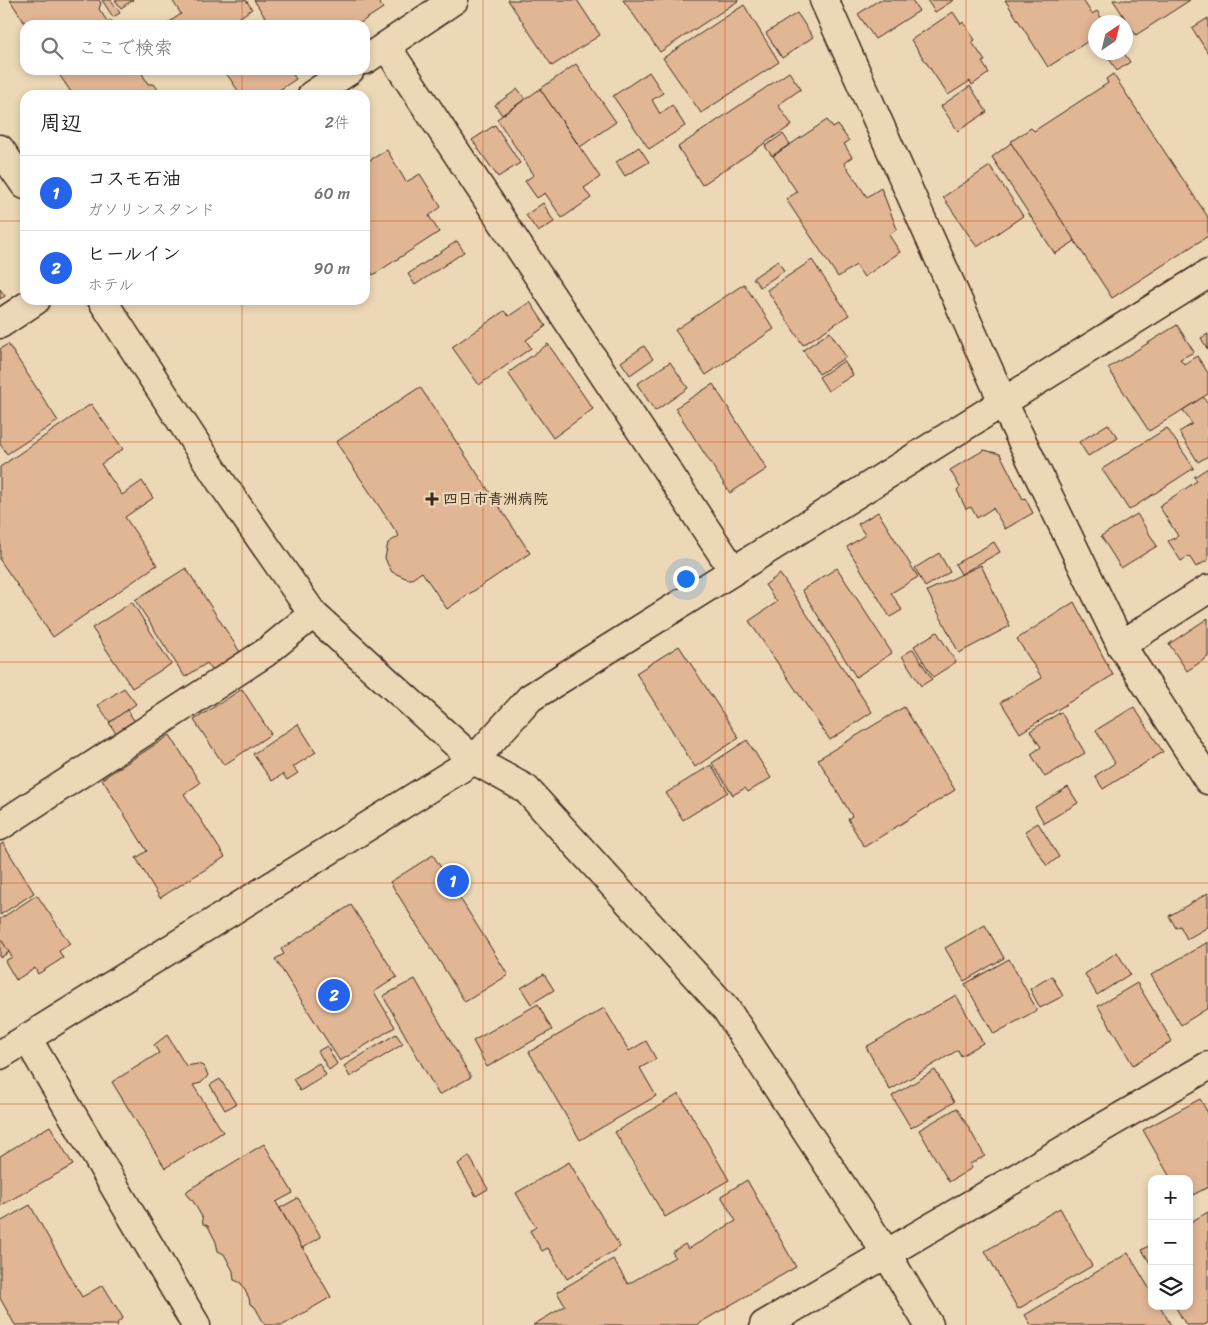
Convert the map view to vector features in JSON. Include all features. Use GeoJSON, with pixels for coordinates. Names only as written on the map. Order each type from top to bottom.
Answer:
{"type":"FeatureCollection","features":[{"type":"Feature","properties":{"kind":"street"},"geometry":{"type":"LineString","coordinates":[[454,0],[376,53],[732,570]]}},
{"type":"Feature","properties":{"kind":"street"},"geometry":{"type":"LineString","coordinates":[[824,0],[1003,402],[1121,645],[1208,780]]}},
{"type":"Feature","properties":{"kind":"street"},"geometry":{"type":"LineString","coordinates":[[320,90],[342,75]]}},
{"type":"Feature","properties":{"kind":"street"},"geometry":{"type":"LineString","coordinates":[[0,149],[20,178]]}},
{"type":"Feature","properties":{"kind":"street"},"geometry":{"type":"LineString","coordinates":[[0,1055],[474,760],[530,698],[1208,274]]}},
{"type":"Feature","properties":{"kind":"street"},"geometry":{"type":"LineString","coordinates":[[0,324],[28,305]]}},
{"type":"Feature","properties":{"kind":"street"},"geometry":{"type":"LineString","coordinates":[[105,305],[221,482],[313,614],[474,760],[526,789],[726,1009],[886,1253],[929,1325]]}},
{"type":"Feature","properties":{"kind":"street"},"geometry":{"type":"LineString","coordinates":[[1121,645],[1208,589]]}},
{"type":"Feature","properties":{"kind":"street"},"geometry":{"type":"LineString","coordinates":[[0,826],[265,652],[313,614]]}},
{"type":"Feature","properties":{"kind":"street"},"geometry":{"type":"LineString","coordinates":[[27,1038],[196,1325]]}},
{"type":"Feature","properties":{"kind":"street"},"geometry":{"type":"LineString","coordinates":[[764,1325],[1208,1066]]}},
{"type":"Feature","properties":{"kind":"building"},"geometry":{"type":"Polygon","coordinates":[[[10,0],[99,0],[101,3],[99,9],[106,20],[23,20],[10,0]]]}},
{"type":"Feature","properties":{"kind":"building"},"geometry":{"type":"Polygon","coordinates":[[[102,0],[111,0],[120,13],[113,17],[102,0]]]}},
{"type":"Feature","properties":{"kind":"building"},"geometry":{"type":"Polygon","coordinates":[[[115,0],[133,0],[121,8],[115,0]]]}},
{"type":"Feature","properties":{"kind":"building"},"geometry":{"type":"Polygon","coordinates":[[[172,0],[246,0],[252,9],[238,20],[172,20],[181,14],[172,0]]]}},
{"type":"Feature","properties":{"kind":"building"},"geometry":{"type":"Polygon","coordinates":[[[254,0],[377,0],[383,8],[365,20],[267,20],[254,0]]]}},
{"type":"Feature","properties":{"kind":"building"},"geometry":{"type":"Polygon","coordinates":[[[508,0],[577,0],[600,35],[552,66],[508,0]]]}},
{"type":"Feature","properties":{"kind":"building"},"geometry":{"type":"Polygon","coordinates":[[[623,0],[738,0],[738,1],[660,52],[623,0]]]}},
{"type":"Feature","properties":{"kind":"building"},"geometry":{"type":"Polygon","coordinates":[[[879,0],[912,0],[919,11],[875,39],[858,14],[879,0]]]}},
{"type":"Feature","properties":{"kind":"building"},"geometry":{"type":"Polygon","coordinates":[[[927,0],[954,0],[935,12],[927,0]]]}},
{"type":"Feature","properties":{"kind":"building"},"geometry":{"type":"Polygon","coordinates":[[[1005,0],[1083,0],[1092,14],[1097,11],[1100,15],[1088,15],[1088,41],[1048,67],[1005,0]]]}},
{"type":"Feature","properties":{"kind":"building"},"geometry":{"type":"Polygon","coordinates":[[[1113,0],[1190,0],[1136,35],[1133,30],[1133,15],[1123,15],[1113,0]]]}},
{"type":"Feature","properties":{"kind":"building"},"geometry":{"type":"Polygon","coordinates":[[[744,5],[779,62],[701,113],[663,58],[744,5]]]}},
{"type":"Feature","properties":{"kind":"building"},"geometry":{"type":"Polygon","coordinates":[[[953,12],[961,24],[963,22],[975,40],[972,42],[985,61],[982,62],[989,73],[972,85],[970,81],[948,95],[911,40],[953,12]]]}},
{"type":"Feature","properties":{"kind":"building"},"geometry":{"type":"Polygon","coordinates":[[[797,13],[813,37],[782,58],[766,33],[797,13]]]}},
{"type":"Feature","properties":{"kind":"building"},"geometry":{"type":"Polygon","coordinates":[[[1208,18],[1208,53],[1192,28],[1208,18]]]}},
{"type":"Feature","properties":{"kind":"building"},"geometry":{"type":"Polygon","coordinates":[[[1110,60],[1129,60],[1130,62],[1117,71],[1110,60]]]}},
{"type":"Feature","properties":{"kind":"building"},"geometry":{"type":"Polygon","coordinates":[[[576,64],[616,122],[580,147],[540,89],[576,64]]]}},
{"type":"Feature","properties":{"kind":"building"},"geometry":{"type":"Polygon","coordinates":[[[649,72],[663,93],[652,100],[660,114],[672,105],[685,126],[649,149],[613,96],[649,72]]]}},
{"type":"Feature","properties":{"kind":"building"},"geometry":{"type":"Polygon","coordinates":[[[789,72],[801,89],[778,105],[792,125],[702,185],[678,147],[789,72]]]}},
{"type":"Feature","properties":{"kind":"building"},"geometry":{"type":"Polygon","coordinates":[[[1113,74],[1208,217],[1208,236],[1112,298],[1010,142],[1031,128],[1034,131],[1108,83],[1106,79],[1113,74]]]}},
{"type":"Feature","properties":{"kind":"building"},"geometry":{"type":"Polygon","coordinates":[[[59,75],[143,75],[148,84],[154,84],[158,90],[70,90],[59,75]]]}},
{"type":"Feature","properties":{"kind":"building"},"geometry":{"type":"Polygon","coordinates":[[[227,75],[293,75],[296,79],[280,90],[238,90],[227,75]]]}},
{"type":"Feature","properties":{"kind":"building"},"geometry":{"type":"Polygon","coordinates":[[[970,86],[987,112],[958,131],[941,106],[970,86]]]}},
{"type":"Feature","properties":{"kind":"building"},"geometry":{"type":"Polygon","coordinates":[[[518,89],[525,99],[502,115],[495,105],[518,89]]]}},
{"type":"Feature","properties":{"kind":"building"},"geometry":{"type":"Polygon","coordinates":[[[540,89],[600,177],[584,188],[591,198],[562,218],[545,193],[537,198],[525,181],[534,175],[497,119],[540,89]]]}},
{"type":"Feature","properties":{"kind":"building"},"geometry":{"type":"Polygon","coordinates":[[[827,120],[833,128],[838,125],[849,141],[844,144],[852,157],[844,163],[867,197],[881,188],[897,229],[889,235],[900,252],[864,277],[856,265],[838,277],[786,199],[797,192],[773,156],[827,120]]]}},
{"type":"Feature","properties":{"kind":"building"},"geometry":{"type":"Polygon","coordinates":[[[495,125],[520,163],[498,177],[472,140],[495,125]]]}},
{"type":"Feature","properties":{"kind":"building"},"geometry":{"type":"Polygon","coordinates":[[[783,134],[790,144],[772,156],[765,146],[783,134]]]}},
{"type":"Feature","properties":{"kind":"building"},"geometry":{"type":"Polygon","coordinates":[[[1011,143],[1075,241],[1055,254],[992,157],[1011,143]]]}},
{"type":"Feature","properties":{"kind":"building"},"geometry":{"type":"Polygon","coordinates":[[[639,147],[649,162],[625,176],[616,162],[639,147]]]}},
{"type":"Feature","properties":{"kind":"building"},"geometry":{"type":"Polygon","coordinates":[[[387,150],[406,182],[420,174],[441,207],[429,216],[439,232],[373,275],[370,270],[370,160],[387,150]]]}},
{"type":"Feature","properties":{"kind":"building"},"geometry":{"type":"Polygon","coordinates":[[[990,166],[1023,216],[977,247],[943,197],[990,166]]]}},
{"type":"Feature","properties":{"kind":"building"},"geometry":{"type":"Polygon","coordinates":[[[543,203],[554,222],[538,232],[526,215],[543,203]]]}},
{"type":"Feature","properties":{"kind":"building"},"geometry":{"type":"Polygon","coordinates":[[[457,241],[464,252],[415,285],[408,274],[457,241]]]}},
{"type":"Feature","properties":{"kind":"building"},"geometry":{"type":"Polygon","coordinates":[[[812,260],[849,315],[803,345],[767,290],[812,260]]]}},
{"type":"Feature","properties":{"kind":"building"},"geometry":{"type":"Polygon","coordinates":[[[778,261],[784,271],[760,287],[753,278],[778,261]]]}},
{"type":"Feature","properties":{"kind":"building"},"geometry":{"type":"Polygon","coordinates":[[[744,284],[774,329],[706,375],[675,330],[744,284]]]}},
{"type":"Feature","properties":{"kind":"building"},"geometry":{"type":"Polygon","coordinates":[[[0,289],[5,296],[0,299],[0,289]]]}},
{"type":"Feature","properties":{"kind":"building"},"geometry":{"type":"Polygon","coordinates":[[[530,302],[546,326],[526,340],[531,348],[479,385],[452,347],[504,311],[509,316],[530,302]]]}},
{"type":"Feature","properties":{"kind":"building"},"geometry":{"type":"Polygon","coordinates":[[[1177,325],[1194,352],[1180,359],[1184,364],[1197,356],[1208,373],[1208,394],[1149,431],[1108,368],[1177,325]]]}},
{"type":"Feature","properties":{"kind":"building"},"geometry":{"type":"Polygon","coordinates":[[[830,332],[846,357],[819,374],[803,350],[830,332]]]}},
{"type":"Feature","properties":{"kind":"building"},"geometry":{"type":"Polygon","coordinates":[[[1208,334],[1208,350],[1201,338],[1208,334]]]}},
{"type":"Feature","properties":{"kind":"building"},"geometry":{"type":"Polygon","coordinates":[[[8,344],[58,421],[7,454],[0,444],[0,349],[8,344]]]}},
{"type":"Feature","properties":{"kind":"building"},"geometry":{"type":"Polygon","coordinates":[[[548,344],[593,409],[553,438],[508,373],[548,344]]]}},
{"type":"Feature","properties":{"kind":"building"},"geometry":{"type":"Polygon","coordinates":[[[644,346],[653,359],[630,375],[621,362],[644,346]]]}},
{"type":"Feature","properties":{"kind":"building"},"geometry":{"type":"Polygon","coordinates":[[[844,361],[853,375],[828,391],[819,377],[844,361]]]}},
{"type":"Feature","properties":{"kind":"building"},"geometry":{"type":"Polygon","coordinates":[[[670,362],[688,388],[655,411],[637,384],[670,362]]]}},
{"type":"Feature","properties":{"kind":"building"},"geometry":{"type":"Polygon","coordinates":[[[713,384],[767,469],[730,493],[675,408],[713,384]]]}},
{"type":"Feature","properties":{"kind":"building"},"geometry":{"type":"Polygon","coordinates":[[[420,387],[530,553],[447,609],[422,572],[412,579],[408,579],[392,572],[385,558],[388,543],[399,536],[336,442],[420,387]]]}},
{"type":"Feature","properties":{"kind":"building"},"geometry":{"type":"Polygon","coordinates":[[[1203,397],[1208,403],[1208,456],[1198,462],[1179,432],[1192,424],[1183,410],[1203,397]]]}},
{"type":"Feature","properties":{"kind":"building"},"geometry":{"type":"Polygon","coordinates":[[[91,404],[123,449],[101,464],[122,495],[142,481],[153,498],[125,517],[157,565],[53,637],[0,560],[0,467],[91,404]]]}},
{"type":"Feature","properties":{"kind":"building"},"geometry":{"type":"Polygon","coordinates":[[[1108,424],[1118,438],[1088,456],[1079,442],[1108,424]]]}},
{"type":"Feature","properties":{"kind":"building"},"geometry":{"type":"Polygon","coordinates":[[[1167,428],[1194,468],[1129,510],[1102,469],[1167,428]]]}},
{"type":"Feature","properties":{"kind":"building"},"geometry":{"type":"Polygon","coordinates":[[[984,450],[1000,454],[1023,499],[1025,498],[1033,513],[1005,529],[993,508],[977,518],[971,507],[966,509],[957,490],[960,487],[950,470],[984,450]]]}},
{"type":"Feature","properties":{"kind":"building"},"geometry":{"type":"Polygon","coordinates":[[[1208,468],[1208,560],[1196,567],[1189,556],[1181,561],[1168,541],[1178,536],[1159,506],[1197,481],[1194,477],[1208,468]]]}},
{"type":"Feature","properties":{"kind":"building"},"geometry":{"type":"Polygon","coordinates":[[[878,512],[918,577],[891,593],[902,610],[890,617],[847,547],[865,535],[858,524],[878,512]]]}},
{"type":"Feature","properties":{"kind":"building"},"geometry":{"type":"Polygon","coordinates":[[[1137,514],[1157,546],[1121,568],[1101,536],[1137,514]]]}},
{"type":"Feature","properties":{"kind":"building"},"geometry":{"type":"Polygon","coordinates":[[[994,542],[1000,552],[961,574],[955,564],[994,542]]]}},
{"type":"Feature","properties":{"kind":"building"},"geometry":{"type":"Polygon","coordinates":[[[939,553],[950,572],[925,587],[915,568],[939,553]]]}},
{"type":"Feature","properties":{"kind":"building"},"geometry":{"type":"Polygon","coordinates":[[[981,565],[1010,626],[959,653],[927,591],[981,565]]]}},
{"type":"Feature","properties":{"kind":"building"},"geometry":{"type":"Polygon","coordinates":[[[186,568],[240,652],[213,671],[207,663],[185,677],[135,600],[186,568]]]}},
{"type":"Feature","properties":{"kind":"building"},"geometry":{"type":"Polygon","coordinates":[[[837,568],[892,653],[856,677],[802,590],[837,568]]]}},
{"type":"Feature","properties":{"kind":"building"},"geometry":{"type":"Polygon","coordinates":[[[780,574],[872,712],[830,740],[749,621],[777,602],[765,585],[780,574]]]}},
{"type":"Feature","properties":{"kind":"building"},"geometry":{"type":"Polygon","coordinates":[[[132,602],[171,664],[132,688],[92,628],[132,602]]]}},
{"type":"Feature","properties":{"kind":"building"},"geometry":{"type":"Polygon","coordinates":[[[1074,602],[1113,675],[1020,733],[1001,702],[1042,678],[1017,639],[1074,602]]]}},
{"type":"Feature","properties":{"kind":"building"},"geometry":{"type":"Polygon","coordinates":[[[1208,618],[1208,657],[1187,671],[1169,644],[1208,618]]]}},
{"type":"Feature","properties":{"kind":"building"},"geometry":{"type":"Polygon","coordinates":[[[937,632],[956,662],[933,677],[914,646],[937,632]]]}},
{"type":"Feature","properties":{"kind":"building"},"geometry":{"type":"Polygon","coordinates":[[[679,646],[739,738],[695,767],[636,673],[679,646]]]}},
{"type":"Feature","properties":{"kind":"building"},"geometry":{"type":"Polygon","coordinates":[[[913,649],[932,679],[921,686],[902,656],[913,649]]]}},
{"type":"Feature","properties":{"kind":"building"},"geometry":{"type":"Polygon","coordinates":[[[124,688],[136,704],[110,722],[98,705],[124,688]]]}},
{"type":"Feature","properties":{"kind":"building"},"geometry":{"type":"Polygon","coordinates":[[[242,689],[271,734],[224,765],[194,720],[242,689]]]}},
{"type":"Feature","properties":{"kind":"building"},"geometry":{"type":"Polygon","coordinates":[[[904,707],[955,790],[864,847],[848,819],[852,816],[818,759],[904,707]]]}},
{"type":"Feature","properties":{"kind":"building"},"geometry":{"type":"Polygon","coordinates":[[[1134,707],[1163,752],[1103,789],[1095,776],[1115,763],[1096,730],[1134,707]]]}},
{"type":"Feature","properties":{"kind":"building"},"geometry":{"type":"Polygon","coordinates":[[[127,710],[136,723],[118,736],[109,723],[127,710]]]}},
{"type":"Feature","properties":{"kind":"building"},"geometry":{"type":"Polygon","coordinates":[[[1061,712],[1085,753],[1045,777],[1031,754],[1041,747],[1030,731],[1061,712]]]}},
{"type":"Feature","properties":{"kind":"building"},"geometry":{"type":"Polygon","coordinates":[[[298,724],[316,752],[293,767],[298,773],[287,780],[283,774],[272,781],[253,754],[298,724]]]}},
{"type":"Feature","properties":{"kind":"building"},"geometry":{"type":"Polygon","coordinates":[[[170,735],[200,783],[184,794],[225,857],[160,898],[136,858],[147,851],[102,779],[170,735]]]}},
{"type":"Feature","properties":{"kind":"building"},"geometry":{"type":"Polygon","coordinates":[[[747,740],[771,778],[748,792],[745,788],[733,795],[712,763],[747,740]]]}},
{"type":"Feature","properties":{"kind":"building"},"geometry":{"type":"Polygon","coordinates":[[[711,765],[728,792],[683,820],[666,793],[711,765]]]}},
{"type":"Feature","properties":{"kind":"building"},"geometry":{"type":"Polygon","coordinates":[[[1068,787],[1078,803],[1044,823],[1035,807],[1068,787]]]}},
{"type":"Feature","properties":{"kind":"building"},"geometry":{"type":"Polygon","coordinates":[[[1038,823],[1059,857],[1047,866],[1025,831],[1038,823]]]}},
{"type":"Feature","properties":{"kind":"building"},"geometry":{"type":"Polygon","coordinates":[[[3,843],[34,893],[0,915],[0,845],[3,843]]]}},
{"type":"Feature","properties":{"kind":"building"},"geometry":{"type":"Polygon","coordinates":[[[433,855],[508,975],[465,1002],[390,882],[433,855]]]}},
{"type":"Feature","properties":{"kind":"building"},"geometry":{"type":"Polygon","coordinates":[[[1208,893],[1208,927],[1187,939],[1180,926],[1176,928],[1169,916],[1208,893]]]}},
{"type":"Feature","properties":{"kind":"building"},"geometry":{"type":"Polygon","coordinates":[[[37,895],[70,944],[59,951],[63,958],[38,974],[35,968],[16,980],[5,961],[12,957],[0,938],[0,919],[37,895]]]}},
{"type":"Feature","properties":{"kind":"building"},"geometry":{"type":"Polygon","coordinates":[[[351,905],[397,977],[374,992],[395,1027],[340,1061],[275,959],[284,954],[281,949],[351,905]]]}},
{"type":"Feature","properties":{"kind":"building"},"geometry":{"type":"Polygon","coordinates":[[[985,925],[1004,958],[964,981],[945,948],[985,925]]]}},
{"type":"Feature","properties":{"kind":"building"},"geometry":{"type":"Polygon","coordinates":[[[0,938],[9,952],[0,958],[0,938]]]}},
{"type":"Feature","properties":{"kind":"building"},"geometry":{"type":"Polygon","coordinates":[[[1208,942],[1208,1008],[1181,1025],[1151,975],[1208,942]]]}},
{"type":"Feature","properties":{"kind":"building"},"geometry":{"type":"Polygon","coordinates":[[[1117,952],[1130,974],[1097,995],[1085,974],[1117,952]]]}},
{"type":"Feature","properties":{"kind":"building"},"geometry":{"type":"Polygon","coordinates":[[[1009,959],[1037,1010],[994,1034],[965,984],[1009,959]]]}},
{"type":"Feature","properties":{"kind":"building"},"geometry":{"type":"Polygon","coordinates":[[[544,974],[554,990],[531,1004],[521,988],[544,974]]]}},
{"type":"Feature","properties":{"kind":"building"},"geometry":{"type":"Polygon","coordinates":[[[1052,976],[1063,996],[1040,1008],[1030,989],[1052,976]]]}},
{"type":"Feature","properties":{"kind":"building"},"geometry":{"type":"Polygon","coordinates":[[[415,979],[471,1077],[439,1095],[383,996],[415,979]]]}},
{"type":"Feature","properties":{"kind":"building"},"geometry":{"type":"Polygon","coordinates":[[[1137,983],[1172,1041],[1133,1065],[1098,1006],[1137,983]]]}},
{"type":"Feature","properties":{"kind":"building"},"geometry":{"type":"Polygon","coordinates":[[[956,995],[983,1043],[961,1056],[958,1050],[890,1090],[866,1047],[956,995]]]}},
{"type":"Feature","properties":{"kind":"building"},"geometry":{"type":"Polygon","coordinates":[[[538,1004],[552,1030],[487,1067],[473,1041],[538,1004]]]}},
{"type":"Feature","properties":{"kind":"building"},"geometry":{"type":"Polygon","coordinates":[[[604,1008],[629,1051],[646,1041],[656,1059],[640,1068],[656,1096],[580,1140],[529,1052],[604,1008]]]}},
{"type":"Feature","properties":{"kind":"building"},"geometry":{"type":"Polygon","coordinates":[[[396,1034],[403,1044],[350,1077],[344,1066],[396,1034]]]}},
{"type":"Feature","properties":{"kind":"building"},"geometry":{"type":"Polygon","coordinates":[[[167,1035],[186,1066],[198,1064],[203,1066],[206,1071],[208,1075],[206,1078],[201,1083],[193,1085],[223,1132],[165,1168],[112,1082],[159,1053],[154,1045],[167,1035]]]}},
{"type":"Feature","properties":{"kind":"building"},"geometry":{"type":"Polygon","coordinates":[[[327,1046],[337,1064],[329,1070],[318,1051],[327,1046]]]}},
{"type":"Feature","properties":{"kind":"building"},"geometry":{"type":"Polygon","coordinates":[[[319,1063],[326,1075],[300,1091],[293,1079],[319,1063]]]}},
{"type":"Feature","properties":{"kind":"building"},"geometry":{"type":"Polygon","coordinates":[[[935,1070],[954,1102],[911,1128],[892,1096],[935,1070]]]}},
{"type":"Feature","properties":{"kind":"building"},"geometry":{"type":"Polygon","coordinates":[[[220,1079],[236,1104],[225,1110],[210,1085],[220,1079]]]}},
{"type":"Feature","properties":{"kind":"building"},"geometry":{"type":"Polygon","coordinates":[[[679,1094],[729,1180],[665,1217],[615,1132],[679,1094]]]}},
{"type":"Feature","properties":{"kind":"building"},"geometry":{"type":"Polygon","coordinates":[[[1200,1099],[1208,1113],[1208,1187],[1193,1195],[1193,1175],[1169,1175],[1143,1130],[1200,1099]]]}},
{"type":"Feature","properties":{"kind":"building"},"geometry":{"type":"Polygon","coordinates":[[[957,1108],[985,1156],[970,1164],[972,1168],[949,1182],[919,1130],[957,1108]]]}},
{"type":"Feature","properties":{"kind":"building"},"geometry":{"type":"Polygon","coordinates":[[[50,1126],[73,1165],[0,1206],[0,1156],[50,1126]]]}},
{"type":"Feature","properties":{"kind":"building"},"geometry":{"type":"Polygon","coordinates":[[[264,1144],[293,1193],[276,1202],[331,1297],[283,1325],[265,1325],[255,1307],[250,1304],[241,1283],[234,1280],[233,1271],[224,1254],[218,1251],[208,1226],[203,1224],[202,1217],[186,1193],[264,1144]]]}},
{"type":"Feature","properties":{"kind":"building"},"geometry":{"type":"Polygon","coordinates":[[[469,1156],[488,1189],[476,1196],[458,1164],[469,1156]]]}},
{"type":"Feature","properties":{"kind":"building"},"geometry":{"type":"Polygon","coordinates":[[[569,1162],[620,1247],[567,1279],[548,1248],[542,1251],[530,1231],[536,1227],[516,1193],[569,1162]]]}},
{"type":"Feature","properties":{"kind":"building"},"geometry":{"type":"Polygon","coordinates":[[[747,1180],[796,1267],[696,1325],[533,1325],[565,1306],[557,1292],[613,1259],[628,1284],[675,1257],[672,1252],[685,1244],[688,1249],[736,1221],[721,1196],[747,1180]]]}},
{"type":"Feature","properties":{"kind":"building"},"geometry":{"type":"Polygon","coordinates":[[[298,1198],[321,1237],[302,1248],[280,1208],[298,1198]]]}},
{"type":"Feature","properties":{"kind":"building"},"geometry":{"type":"Polygon","coordinates":[[[30,1205],[82,1297],[103,1285],[123,1318],[117,1323],[118,1325],[15,1325],[0,1298],[0,1222],[30,1205]]]}},
{"type":"Feature","properties":{"kind":"building"},"geometry":{"type":"Polygon","coordinates":[[[1060,1208],[1092,1266],[1018,1309],[985,1251],[1060,1208]]]}},
{"type":"Feature","properties":{"kind":"building"},"geometry":{"type":"Polygon","coordinates":[[[1208,1212],[1208,1323],[1204,1325],[1186,1325],[1177,1310],[1193,1310],[1193,1221],[1208,1212]]]}},
{"type":"Feature","properties":{"kind":"building"},"geometry":{"type":"Polygon","coordinates":[[[1148,1246],[1148,1260],[1142,1250],[1148,1246]]]}},
{"type":"Feature","properties":{"kind":"building"},"geometry":{"type":"Polygon","coordinates":[[[1128,1253],[1148,1286],[1148,1310],[1162,1310],[1171,1325],[1031,1325],[1025,1315],[1128,1253]]]}},
{"type":"Feature","properties":{"kind":"place","name":"四日市青洲病院"},"geometry":{"type":"Point","coordinates":[432,499]}},
{"type":"Feature","properties":{"kind":"place","name":"コスモ石油"},"geometry":{"type":"Point","coordinates":[453,881]}},
{"type":"Feature","properties":{"kind":"place","name":"ヒールイン"},"geometry":{"type":"Point","coordinates":[334,995]}}]}
